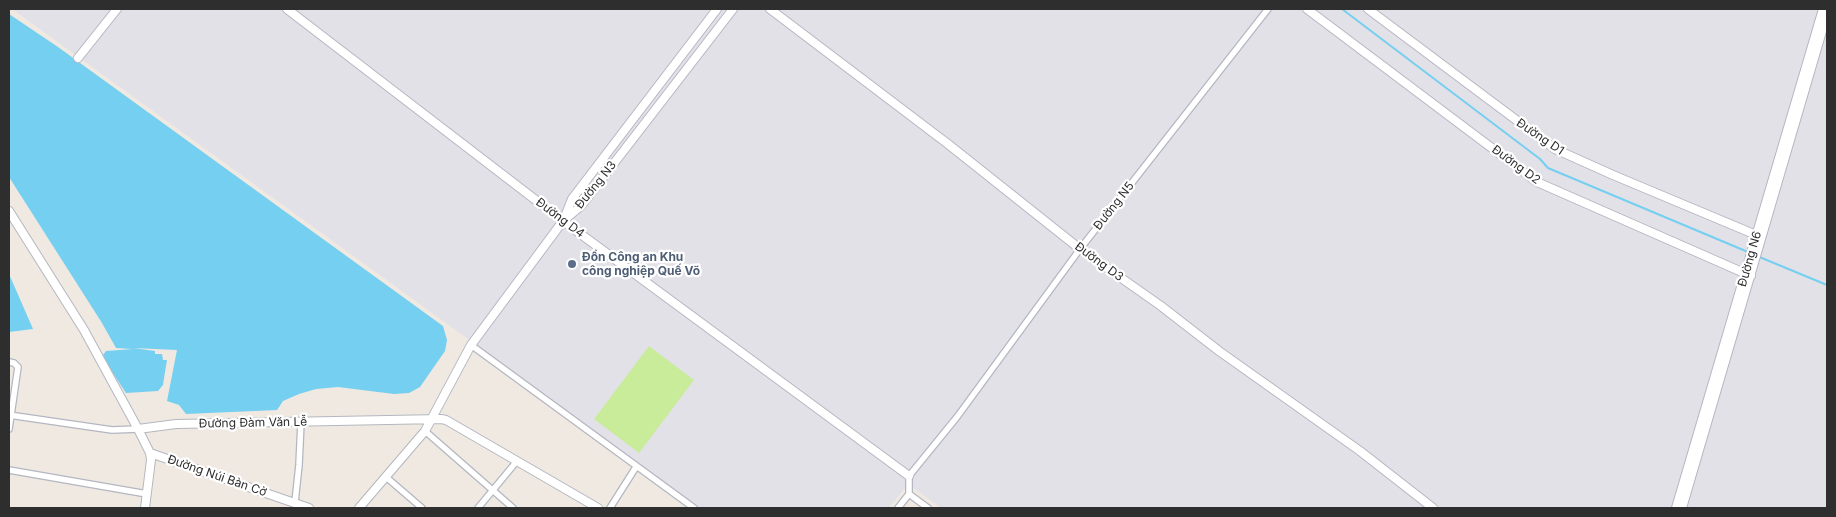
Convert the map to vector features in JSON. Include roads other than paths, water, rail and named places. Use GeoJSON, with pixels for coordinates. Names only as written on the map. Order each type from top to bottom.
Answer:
{"type":"FeatureCollection","features":[{"type":"Feature","properties":{"kind":"street"},"geometry":{"type":"LineString","coordinates":[[78,58],[116,9]]}},
{"type":"Feature","properties":{"kind":"street","name":"Đường D4"},"geometry":{"type":"LineString","coordinates":[[286,9],[563,221],[910,476]]}},
{"type":"Feature","properties":{"kind":"street","name":"Đường N3"},"geometry":{"type":"LineString","coordinates":[[563,221],[572,199],[717,9]]}},
{"type":"Feature","properties":{"kind":"street","name":"Đường N3"},"geometry":{"type":"LineString","coordinates":[[563,221],[581,206],[733,9]]}},
{"type":"Feature","properties":{"kind":"street","name":"Đường D3"},"geometry":{"type":"LineString","coordinates":[[770,9],[948,144],[1080,249],[1360,451],[1433,508]]}},
{"type":"Feature","properties":{"kind":"street","name":"Đường N5"},"geometry":{"type":"LineString","coordinates":[[910,476],[957,417],[1080,249],[1268,9]]}},
{"type":"Feature","properties":{"kind":"street","name":"Đường D2"},"geometry":{"type":"LineString","coordinates":[[1307,9],[1537,182],[1748,272]]}},
{"type":"Feature","properties":{"kind":"street","name":"Đường D1"},"geometry":{"type":"LineString","coordinates":[[1368,9],[1555,149],[1759,237]]}},
{"type":"Feature","properties":{"kind":"street","name":"Đường N6"},"geometry":{"type":"LineString","coordinates":[[1682,508],[1748,272],[1756,262],[1759,237],[1823,9]]}},
{"type":"Feature","properties":{"kind":"street","name":"Đường N6"},"geometry":{"type":"LineString","coordinates":[[1676,508],[1827,14]]}},
{"type":"Feature","properties":{"kind":"street"},"geometry":{"type":"LineString","coordinates":[[9,211],[84,330],[150,453],[151,460],[145,508]]}},
{"type":"Feature","properties":{"kind":"street"},"geometry":{"type":"LineString","coordinates":[[359,508],[424,431],[471,346],[563,221]]}},
{"type":"Feature","properties":{"kind":"street"},"geometry":{"type":"LineString","coordinates":[[471,346],[694,508]]}},
{"type":"Feature","properties":{"kind":"street"},"geometry":{"type":"LineString","coordinates":[[9,362],[18,367],[9,428]]}},
{"type":"Feature","properties":{"kind":"street"},"geometry":{"type":"LineString","coordinates":[[10,415],[112,430],[138,429]]}},
{"type":"Feature","properties":{"kind":"street","name":"Đường Đàm Văn Lễ"},"geometry":{"type":"LineString","coordinates":[[138,429],[176,424],[446,420],[598,508]]}},
{"type":"Feature","properties":{"kind":"street"},"geometry":{"type":"LineString","coordinates":[[294,502],[299,465],[301,422]]}},
{"type":"Feature","properties":{"kind":"street"},"geometry":{"type":"LineString","coordinates":[[424,431],[513,508]]}},
{"type":"Feature","properties":{"kind":"street","name":"Đường Núi Bàn Cờ"},"geometry":{"type":"LineString","coordinates":[[150,453],[309,508]]}},
{"type":"Feature","properties":{"kind":"street"},"geometry":{"type":"LineString","coordinates":[[478,508],[517,462]]}},
{"type":"Feature","properties":{"kind":"street"},"geometry":{"type":"LineString","coordinates":[[610,508],[636,467]]}},
{"type":"Feature","properties":{"kind":"street"},"geometry":{"type":"LineString","coordinates":[[9,470],[147,494]]}},
{"type":"Feature","properties":{"kind":"street"},"geometry":{"type":"LineString","coordinates":[[898,508],[910,494],[910,476]]}},
{"type":"Feature","properties":{"kind":"street"},"geometry":{"type":"LineString","coordinates":[[386,477],[422,508]]}},
{"type":"Feature","properties":{"kind":"street"},"geometry":{"type":"LineString","coordinates":[[910,494],[928,508]]}},
{"type":"Feature","properties":{"kind":"water"},"geometry":{"type":"Polygon","coordinates":[[[9,14],[58,47],[443,326],[447,340],[445,351],[420,387],[409,393],[394,394],[338,387],[316,389],[283,401],[277,410],[186,414],[179,405],[167,401],[177,350],[133,348],[155,351],[155,354],[162,354],[163,360],[167,360],[163,385],[158,391],[126,393],[103,355],[106,351],[133,349],[116,348],[9,177],[9,14]]]}},
{"type":"Feature","properties":{"kind":"water"},"geometry":{"type":"Polygon","coordinates":[[[9,274],[33,329],[9,332],[9,274]]]}},
{"type":"Feature","properties":{"kind":"waterway"},"geometry":{"type":"LineString","coordinates":[[1342,9],[1540,159],[1548,168],[1748,252]]}},
{"type":"Feature","properties":{"kind":"waterway"},"geometry":{"type":"LineString","coordinates":[[1757,256],[1827,285]]}},
{"type":"Feature","properties":{"kind":"place","name":"Đồn Công an Khu công nghiệp Quế Võ"},"geometry":{"type":"Point","coordinates":[572,264]}}]}
